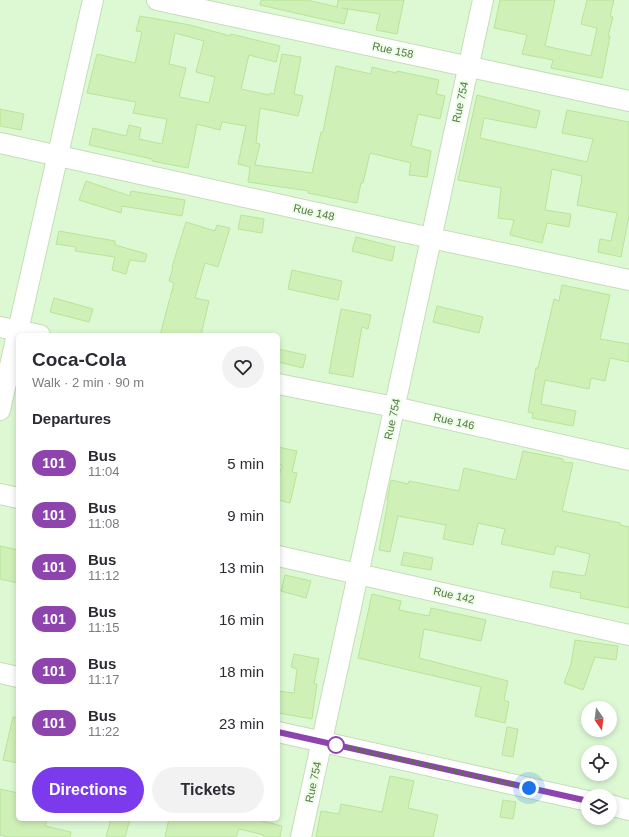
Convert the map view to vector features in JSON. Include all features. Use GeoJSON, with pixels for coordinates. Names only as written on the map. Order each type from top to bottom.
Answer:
{"type":"FeatureCollection","features":[{"type":"Feature","properties":{"kind":"street"},"geometry":{"type":"LineString","coordinates":[[0,410],[9,328],[58,156],[93,0]]}},
{"type":"Feature","properties":{"kind":"street","name":"Rue 158"},"geometry":{"type":"LineString","coordinates":[[157,0],[629,101]]}},
{"type":"Feature","properties":{"kind":"street","name":"Rue 754"},"geometry":{"type":"LineString","coordinates":[[301,837],[483,0]]}},
{"type":"Feature","properties":{"kind":"street","name":"Rue 148"},"geometry":{"type":"LineString","coordinates":[[0,143],[629,280]]}},
{"type":"Feature","properties":{"kind":"street"},"geometry":{"type":"LineString","coordinates":[[9,328],[31,333]]}},
{"type":"Feature","properties":{"kind":"street","name":"Rue 146"},"geometry":{"type":"LineString","coordinates":[[280,384],[394,407],[629,460]]}},
{"type":"Feature","properties":{"kind":"street"},"geometry":{"type":"LineString","coordinates":[[0,494],[16,498]]}},
{"type":"Feature","properties":{"kind":"street","name":"Rue 142"},"geometry":{"type":"LineString","coordinates":[[280,556],[629,635]]}},
{"type":"Feature","properties":{"kind":"street"},"geometry":{"type":"LineString","coordinates":[[0,673],[16,677]]}},
{"type":"Feature","properties":{"kind":"street"},"geometry":{"type":"LineString","coordinates":[[280,732],[581,799]]}},
{"type":"Feature","properties":{"kind":"street"},"geometry":{"type":"LineString","coordinates":[[617,807],[629,810]]}},
{"type":"Feature","properties":{"kind":"shaded area"},"geometry":{"type":"Polygon","coordinates":[[[0,0],[629,0],[629,837],[0,837],[0,0]]]}},
{"type":"Feature","properties":{"kind":"building"},"geometry":{"type":"Polygon","coordinates":[[[261,0],[307,0],[337,7],[338,0],[404,0],[397,34],[376,30],[380,14],[342,8],[348,9],[344,24],[260,5],[261,0]]]}},
{"type":"Feature","properties":{"kind":"building"},"geometry":{"type":"Polygon","coordinates":[[[500,0],[555,0],[545,46],[591,56],[597,28],[581,24],[587,0],[614,0],[610,16],[613,17],[608,36],[610,36],[602,78],[551,68],[553,60],[522,54],[527,35],[494,28],[500,0]]]}},
{"type":"Feature","properties":{"kind":"building"},"geometry":{"type":"Polygon","coordinates":[[[140,16],[190,25],[230,36],[231,34],[280,46],[276,62],[249,55],[241,89],[269,95],[270,93],[274,94],[282,54],[301,57],[294,94],[303,96],[298,116],[260,108],[256,143],[260,144],[255,165],[312,173],[321,132],[323,132],[336,66],[371,74],[372,67],[396,73],[397,71],[439,80],[436,94],[445,96],[440,119],[418,114],[411,146],[431,151],[427,177],[409,175],[411,163],[370,153],[357,203],[308,193],[309,191],[248,182],[250,167],[238,164],[246,126],[222,122],[220,130],[197,124],[188,168],[152,161],[152,159],[89,145],[93,128],[126,136],[129,125],[141,128],[139,139],[162,144],[167,119],[133,113],[136,102],[87,93],[97,54],[135,63],[142,32],[136,31],[140,16]],[[175,33],[169,64],[186,68],[179,97],[209,103],[215,77],[196,72],[204,41],[175,33]]]}},
{"type":"Feature","properties":{"kind":"building"},"geometry":{"type":"Polygon","coordinates":[[[477,95],[540,111],[536,128],[484,118],[480,138],[587,162],[593,139],[562,133],[567,110],[629,122],[629,216],[621,257],[598,252],[600,239],[611,241],[617,213],[577,205],[582,176],[552,169],[545,210],[571,214],[569,227],[547,223],[542,243],[510,235],[514,220],[498,218],[501,188],[458,180],[477,95]]]}},
{"type":"Feature","properties":{"kind":"building"},"geometry":{"type":"Polygon","coordinates":[[[0,109],[24,114],[21,130],[0,126],[0,109]]]}},
{"type":"Feature","properties":{"kind":"building"},"geometry":{"type":"Polygon","coordinates":[[[86,181],[130,196],[131,191],[185,200],[182,216],[122,206],[121,213],[79,200],[86,181]]]}},
{"type":"Feature","properties":{"kind":"building"},"geometry":{"type":"Polygon","coordinates":[[[241,215],[264,219],[262,233],[238,229],[241,215]]]}},
{"type":"Feature","properties":{"kind":"building"},"geometry":{"type":"Polygon","coordinates":[[[186,222],[215,231],[217,225],[230,228],[218,267],[205,263],[195,298],[209,301],[201,333],[161,333],[174,283],[169,281],[186,222]]]}},
{"type":"Feature","properties":{"kind":"building"},"geometry":{"type":"Polygon","coordinates":[[[59,231],[115,241],[115,245],[147,254],[145,262],[130,260],[126,274],[112,270],[115,257],[75,251],[76,247],[56,244],[59,231]]]}},
{"type":"Feature","properties":{"kind":"building"},"geometry":{"type":"Polygon","coordinates":[[[356,237],[395,247],[392,261],[352,251],[356,237]]]}},
{"type":"Feature","properties":{"kind":"building"},"geometry":{"type":"Polygon","coordinates":[[[292,270],[342,281],[338,300],[288,289],[292,270]]]}},
{"type":"Feature","properties":{"kind":"building"},"geometry":{"type":"Polygon","coordinates":[[[562,285],[610,295],[600,339],[629,344],[629,362],[610,358],[605,381],[591,378],[589,389],[545,380],[541,404],[576,411],[573,426],[532,418],[533,413],[528,412],[536,368],[538,368],[554,299],[559,301],[562,285]]]}},
{"type":"Feature","properties":{"kind":"building"},"geometry":{"type":"Polygon","coordinates":[[[54,298],[93,309],[89,322],[50,312],[54,298]]]}},
{"type":"Feature","properties":{"kind":"building"},"geometry":{"type":"Polygon","coordinates":[[[437,306],[483,317],[479,333],[433,322],[437,306]]]}},
{"type":"Feature","properties":{"kind":"building"},"geometry":{"type":"Polygon","coordinates":[[[341,309],[371,315],[368,329],[362,327],[353,377],[329,373],[341,309]]]}},
{"type":"Feature","properties":{"kind":"building"},"geometry":{"type":"Polygon","coordinates":[[[280,349],[306,355],[303,368],[280,362],[280,349]]]}},
{"type":"Feature","properties":{"kind":"building"},"geometry":{"type":"Polygon","coordinates":[[[280,447],[297,451],[292,472],[297,473],[290,503],[280,500],[280,472],[282,465],[280,464],[280,447]]]}},
{"type":"Feature","properties":{"kind":"building"},"geometry":{"type":"Polygon","coordinates":[[[523,451],[563,459],[563,462],[573,463],[562,511],[620,523],[620,525],[629,527],[629,608],[580,598],[581,593],[550,587],[553,571],[585,576],[590,554],[556,546],[554,555],[501,544],[505,529],[478,523],[473,545],[443,539],[446,525],[398,516],[390,552],[379,550],[391,480],[408,484],[409,481],[459,491],[464,468],[516,480],[523,451]]]}},
{"type":"Feature","properties":{"kind":"building"},"geometry":{"type":"Polygon","coordinates":[[[0,546],[16,550],[16,583],[0,579],[0,546]]]}},
{"type":"Feature","properties":{"kind":"building"},"geometry":{"type":"Polygon","coordinates":[[[404,552],[433,558],[431,570],[401,565],[404,552]]]}},
{"type":"Feature","properties":{"kind":"building"},"geometry":{"type":"Polygon","coordinates":[[[285,575],[311,581],[306,598],[281,591],[285,575]]]}},
{"type":"Feature","properties":{"kind":"building"},"geometry":{"type":"Polygon","coordinates":[[[372,594],[401,601],[399,610],[429,616],[431,608],[486,620],[481,641],[424,629],[419,658],[508,681],[504,700],[509,702],[505,723],[475,716],[481,687],[358,658],[372,594]]]}},
{"type":"Feature","properties":{"kind":"building"},"geometry":{"type":"Polygon","coordinates":[[[575,640],[618,646],[616,660],[595,657],[583,690],[564,683],[571,664],[575,640]]]}},
{"type":"Feature","properties":{"kind":"building"},"geometry":{"type":"Polygon","coordinates":[[[294,654],[319,659],[314,684],[317,684],[312,719],[280,713],[280,691],[294,693],[297,669],[291,667],[294,654]]]}},
{"type":"Feature","properties":{"kind":"building"},"geometry":{"type":"Polygon","coordinates":[[[13,717],[16,718],[16,763],[3,760],[13,717]]]}},
{"type":"Feature","properties":{"kind":"building"},"geometry":{"type":"Polygon","coordinates":[[[507,727],[518,729],[513,757],[502,755],[507,727]]]}},
{"type":"Feature","properties":{"kind":"building"},"geometry":{"type":"Polygon","coordinates":[[[390,776],[414,781],[408,808],[438,815],[433,837],[316,837],[321,811],[339,814],[341,804],[382,812],[390,776]]]}},
{"type":"Feature","properties":{"kind":"building"},"geometry":{"type":"Polygon","coordinates":[[[0,789],[16,793],[16,821],[46,821],[45,826],[71,832],[70,837],[8,837],[0,835],[0,789]]]}},
{"type":"Feature","properties":{"kind":"building"},"geometry":{"type":"Polygon","coordinates":[[[503,800],[516,802],[513,819],[500,817],[503,800]]]}},
{"type":"Feature","properties":{"kind":"building"},"geometry":{"type":"Polygon","coordinates":[[[110,821],[129,821],[125,837],[106,837],[110,821]]]}},
{"type":"Feature","properties":{"kind":"building"},"geometry":{"type":"Polygon","coordinates":[[[169,821],[262,821],[282,826],[280,837],[263,837],[264,835],[239,829],[236,837],[165,837],[169,821]]]}},
{"type":"Feature","properties":{"kind":"bus line","name":"101"},"geometry":{"type":"LineString","coordinates":[[280,732],[581,799]]}},
{"type":"Feature","properties":{"kind":"route"},"geometry":{"type":"LineString","coordinates":[[336,745],[529,788]]}}]}
